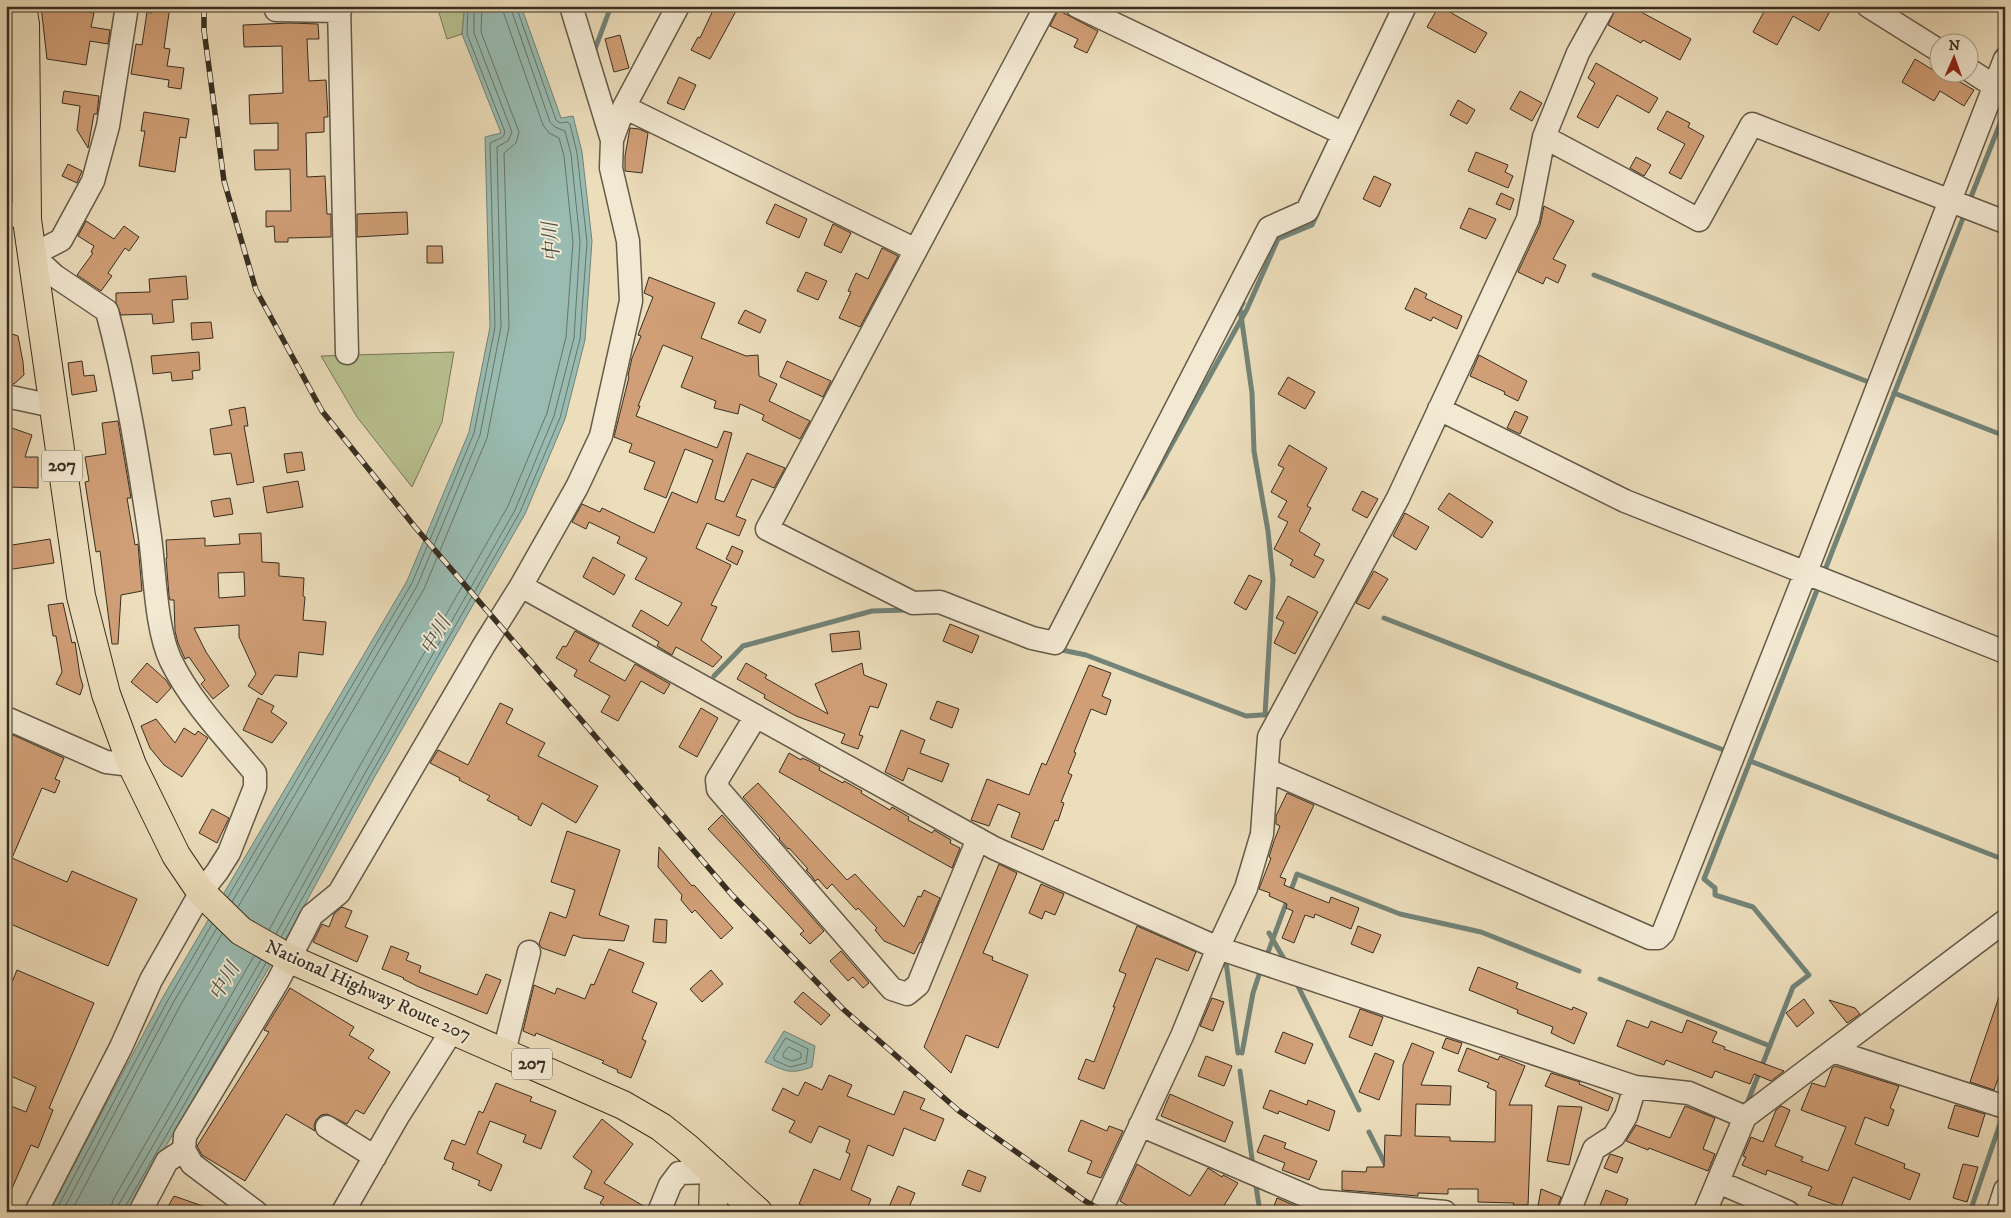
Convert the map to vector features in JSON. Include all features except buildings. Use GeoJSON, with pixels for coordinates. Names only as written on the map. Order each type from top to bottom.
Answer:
{"type":"FeatureCollection","features":[{"type":"Feature","properties":{"kind":"main road","name":"National Highway Route 207"},"geometry":{"type":"LineString","coordinates":[[22,6],[24,24],[17,216],[32,255],[81,596],[106,694],[132,765],[176,855],[204,896],[241,931],[286,958],[453,1029],[623,1105],[661,1127],[758,1212]]}},
{"type":"Feature","properties":{"kind":"main road"},"geometry":{"type":"LineString","coordinates":[[713,1212],[714,1172]]}},
{"type":"Feature","properties":{"kind":"street"},"geometry":{"type":"LineString","coordinates":[[36,1212],[122,1047],[151,980],[204,896],[229,852],[255,787],[256,772],[183,683],[170,660],[162,636],[149,531],[133,433],[107,311],[55,276],[32,255],[61,240],[93,180],[108,126],[128,6]]}},
{"type":"Feature","properties":{"kind":"street"},"geometry":{"type":"LineString","coordinates":[[276,6],[276,10],[335,10],[347,353]]}},
{"type":"Feature","properties":{"kind":"street"},"geometry":{"type":"LineString","coordinates":[[571,6],[612,140]]}},
{"type":"Feature","properties":{"kind":"street"},"geometry":{"type":"LineString","coordinates":[[256,1212],[192,1164],[184,1150],[184,1136],[312,915],[339,893],[484,645],[521,586],[577,487],[601,436],[631,301],[628,241],[611,168],[612,140],[624,108],[678,6]]}},
{"type":"Feature","properties":{"kind":"street"},"geometry":{"type":"LineString","coordinates":[[1046,6],[767,529],[913,603],[940,602],[1032,638],[1055,643],[1269,228],[1307,212],[1405,6]]}},
{"type":"Feature","properties":{"kind":"street"},"geometry":{"type":"LineString","coordinates":[[1077,6],[1344,134]]}},
{"type":"Feature","properties":{"kind":"street"},"geometry":{"type":"LineString","coordinates":[[1100,1212],[1182,1036],[1218,948],[1246,888],[1262,834],[1268,736],[1398,498],[1528,219],[1544,137],[1578,53],[1604,6]]}},
{"type":"Feature","properties":{"kind":"street"},"geometry":{"type":"LineString","coordinates":[[1868,6],[1928,44]]}},
{"type":"Feature","properties":{"kind":"street"},"geometry":{"type":"LineString","coordinates":[[1267,770],[1650,938],[1658,938],[1663,933],[1816,577],[1960,204],[1994,86],[2005,59]]}},
{"type":"Feature","properties":{"kind":"street"},"geometry":{"type":"LineString","coordinates":[[1978,76],[1994,86]]}},
{"type":"Feature","properties":{"kind":"street"},"geometry":{"type":"LineString","coordinates":[[624,108],[916,250]]}},
{"type":"Feature","properties":{"kind":"street"},"geometry":{"type":"LineString","coordinates":[[1544,137],[1700,220],[1752,124],[2005,222]]}},
{"type":"Feature","properties":{"kind":"street"},"geometry":{"type":"LineString","coordinates":[[6,396],[53,406]]}},
{"type":"Feature","properties":{"kind":"street"},"geometry":{"type":"LineString","coordinates":[[1439,409],[1625,501],[2005,652]]}},
{"type":"Feature","properties":{"kind":"street"},"geometry":{"type":"LineString","coordinates":[[521,586],[978,840],[1218,948],[1635,1087],[1689,1093],[1745,1117]]}},
{"type":"Feature","properties":{"kind":"street"},"geometry":{"type":"LineString","coordinates":[[756,716],[717,780],[718,789],[892,989],[907,994],[918,985],[978,840]]}},
{"type":"Feature","properties":{"kind":"street"},"geometry":{"type":"LineString","coordinates":[[6,718],[106,762],[132,765]]}},
{"type":"Feature","properties":{"kind":"street"},"geometry":{"type":"LineString","coordinates":[[1705,1212],[1745,1117],[2005,921]]}},
{"type":"Feature","properties":{"kind":"street"},"geometry":{"type":"LineString","coordinates":[[504,1052],[528,952]]}},
{"type":"Feature","properties":{"kind":"street"},"geometry":{"type":"LineString","coordinates":[[343,1212],[453,1029]]}},
{"type":"Feature","properties":{"kind":"street"},"geometry":{"type":"LineString","coordinates":[[1833,1051],[2005,1107]]}},
{"type":"Feature","properties":{"kind":"street"},"geometry":{"type":"LineString","coordinates":[[1569,1212],[1594,1149],[1614,1136],[1626,1116],[1635,1087]]}},
{"type":"Feature","properties":{"kind":"street"},"geometry":{"type":"LineString","coordinates":[[1140,1125],[1318,1201],[1445,1212]]}},
{"type":"Feature","properties":{"kind":"street"},"geometry":{"type":"LineString","coordinates":[[327,1127],[375,1157]]}},
{"type":"Feature","properties":{"kind":"street"},"geometry":{"type":"LineString","coordinates":[[140,1212],[168,1161],[184,1150]]}},
{"type":"Feature","properties":{"kind":"street"},"geometry":{"type":"LineString","coordinates":[[659,1212],[670,1185],[679,1173],[714,1172]]}},
{"type":"Feature","properties":{"kind":"street"},"geometry":{"type":"LineString","coordinates":[[1718,1182],[1788,1212]]}},
{"type":"Feature","properties":{"kind":"street"},"geometry":{"type":"LineString","coordinates":[[1998,1212],[2005,1190]]}},
{"type":"Feature","properties":{"kind":"green space"},"geometry":{"type":"Polygon","coordinates":[[[437,6],[463,6],[462,34],[447,39],[437,6]]]}},
{"type":"Feature","properties":{"kind":"green space"},"geometry":{"type":"Polygon","coordinates":[[[454,352],[442,422],[412,487],[357,417],[321,356],[454,352]]]}},
{"type":"Feature","properties":{"kind":"water","name":"中川"},"geometry":{"type":"Polygon","coordinates":[[[463,6],[521,6],[561,118],[573,116],[582,152],[592,241],[585,340],[565,419],[525,514],[374,778],[293,926],[128,1212],[49,1212],[163,997],[407,581],[469,432],[490,327],[485,137],[501,133],[462,34],[463,6]]]}},
{"type":"Feature","properties":{"kind":"water"},"geometry":{"type":"Polygon","coordinates":[[[784,1031],[815,1046],[812,1067],[798,1071],[788,1071],[765,1062],[784,1031]]]}},
{"type":"Feature","properties":{"kind":"waterway"},"geometry":{"type":"LineString","coordinates":[[596,54],[595,49],[611,6]]}},
{"type":"Feature","properties":{"kind":"waterway"},"geometry":{"type":"LineString","coordinates":[[1969,202],[2005,111]]}},
{"type":"Feature","properties":{"kind":"waterway"},"geometry":{"type":"LineString","coordinates":[[1142,498],[1247,309],[1278,239],[1312,225],[1318,212]]}},
{"type":"Feature","properties":{"kind":"waterway"},"geometry":{"type":"LineString","coordinates":[[1823,575],[1965,213]]}},
{"type":"Feature","properties":{"kind":"waterway"},"geometry":{"type":"LineString","coordinates":[[1594,275],[1866,381]]}},
{"type":"Feature","properties":{"kind":"waterway"},"geometry":{"type":"LineString","coordinates":[[1243,303],[1240,308],[1252,393],[1254,451],[1268,531],[1273,580],[1265,715]]}},
{"type":"Feature","properties":{"kind":"waterway"},"geometry":{"type":"LineString","coordinates":[[1894,393],[2005,436]]}},
{"type":"Feature","properties":{"kind":"waterway"},"geometry":{"type":"LineString","coordinates":[[1746,1106],[1793,987],[1809,975],[1753,907],[1715,895],[1715,888],[1704,879],[1819,585]]}},
{"type":"Feature","properties":{"kind":"waterway"},"geometry":{"type":"LineString","coordinates":[[714,676],[743,646],[872,611],[908,610]]}},
{"type":"Feature","properties":{"kind":"waterway"},"geometry":{"type":"LineString","coordinates":[[1384,618],[1721,749]]}},
{"type":"Feature","properties":{"kind":"waterway"},"geometry":{"type":"LineString","coordinates":[[1057,649],[1086,655],[1246,716],[1274,714]]}},
{"type":"Feature","properties":{"kind":"waterway"},"geometry":{"type":"LineString","coordinates":[[1750,761],[2005,860]]}},
{"type":"Feature","properties":{"kind":"waterway"},"geometry":{"type":"LineString","coordinates":[[1267,955],[1297,874],[1400,914],[1481,932],[1579,971]]}},
{"type":"Feature","properties":{"kind":"waterway"},"geometry":{"type":"LineString","coordinates":[[1269,933],[1284,959]]}},
{"type":"Feature","properties":{"kind":"waterway"},"geometry":{"type":"LineString","coordinates":[[1226,962],[1238,1053]]}},
{"type":"Feature","properties":{"kind":"waterway"},"geometry":{"type":"LineString","coordinates":[[1242,1053],[1253,993],[1261,969]]}},
{"type":"Feature","properties":{"kind":"waterway"},"geometry":{"type":"LineString","coordinates":[[1600,979],[1770,1046]]}},
{"type":"Feature","properties":{"kind":"waterway"},"geometry":{"type":"LineString","coordinates":[[1295,980],[1359,1110]]}},
{"type":"Feature","properties":{"kind":"waterway"},"geometry":{"type":"LineString","coordinates":[[1240,1071],[1253,1166]]}},
{"type":"Feature","properties":{"kind":"waterway"},"geometry":{"type":"LineString","coordinates":[[1970,1212],[2003,1115]]}},
{"type":"Feature","properties":{"kind":"waterway"},"geometry":{"type":"LineString","coordinates":[[1369,1132],[1386,1166]]}},
{"type":"Feature","properties":{"kind":"waterway"},"geometry":{"type":"LineString","coordinates":[[1256,1186],[1260,1212]]}},
{"type":"Feature","properties":{"kind":"railway"},"geometry":{"type":"LineString","coordinates":[[204,6],[204,30],[224,181],[256,290],[322,411],[415,527],[732,895],[843,1009],[959,1111],[1085,1201],[1104,1212]]}}]}
